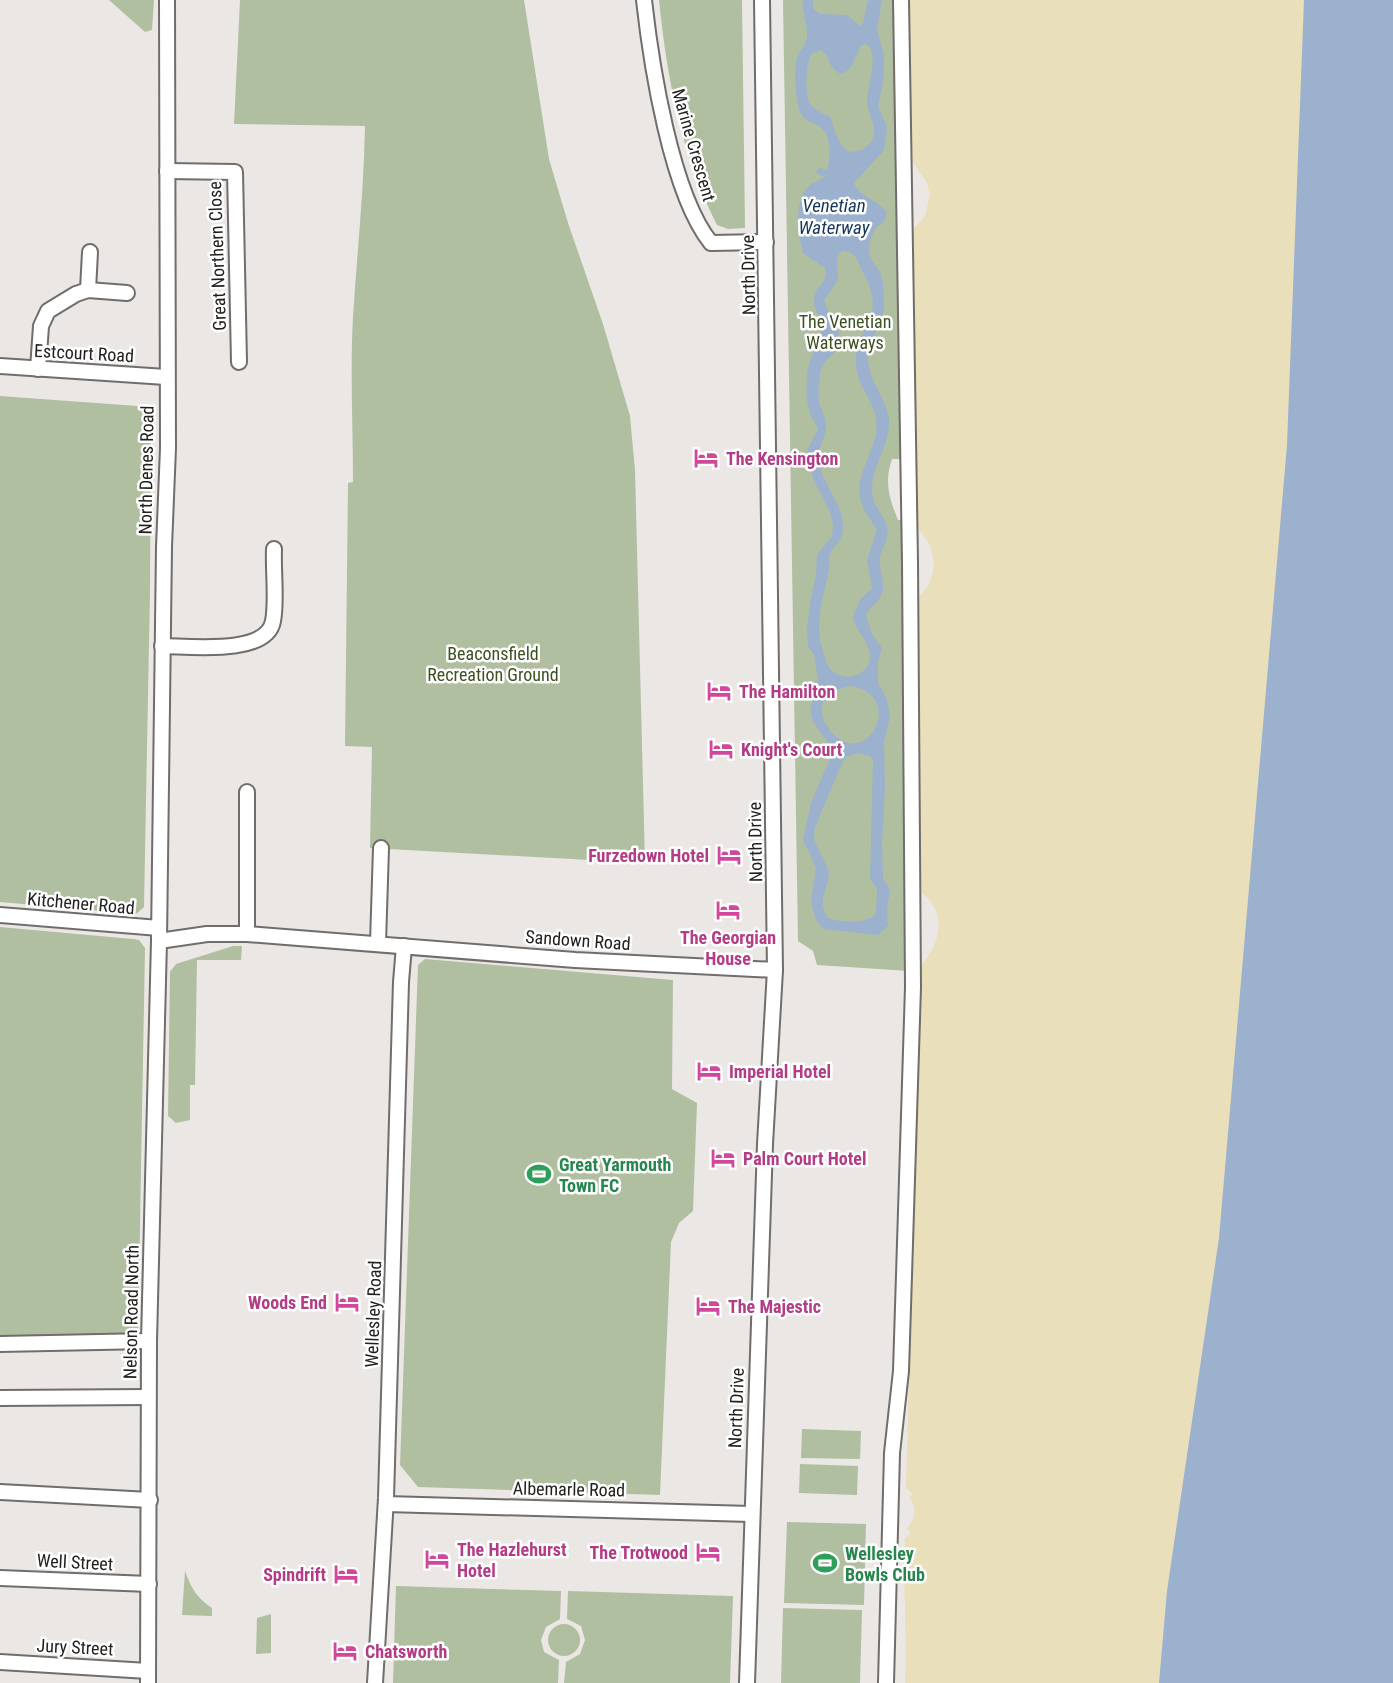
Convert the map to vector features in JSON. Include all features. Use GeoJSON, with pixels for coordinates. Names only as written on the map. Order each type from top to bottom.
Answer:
{"type":"FeatureCollection","features":[{"type":"Feature","properties":{"kind":"street","name":"North Denes Road"},"geometry":{"type":"LineString","coordinates":[[159,935],[162,646],[168,448],[167,0]]}},
{"type":"Feature","properties":{"kind":"street","name":"Marine Crescent"},"geometry":{"type":"LineString","coordinates":[[644,0],[649,47],[670,142],[687,196],[703,232],[711,243],[766,242]]}},
{"type":"Feature","properties":{"kind":"street","name":"North Drive"},"geometry":{"type":"LineString","coordinates":[[747,1683],[766,1132],[775,970],[762,0]]}},
{"type":"Feature","properties":{"kind":"street"},"geometry":{"type":"LineString","coordinates":[[886,1683],[892,1453],[901,1371],[913,987],[911,577],[901,0]]}},
{"type":"Feature","properties":{"kind":"street","name":"Great Northern Close"},"geometry":{"type":"LineString","coordinates":[[167,172],[235,172],[239,362]]}},
{"type":"Feature","properties":{"kind":"street"},"geometry":{"type":"LineString","coordinates":[[88,290],[90,252]]}},
{"type":"Feature","properties":{"kind":"street"},"geometry":{"type":"LineString","coordinates":[[38,369],[44,318],[54,306],[88,290],[127,293]]}},
{"type":"Feature","properties":{"kind":"street","name":"Estcourt Road"},"geometry":{"type":"LineString","coordinates":[[0,366],[166,377]]}},
{"type":"Feature","properties":{"kind":"street"},"geometry":{"type":"LineString","coordinates":[[162,646],[244,646],[263,637],[273,623],[274,549]]}},
{"type":"Feature","properties":{"kind":"street"},"geometry":{"type":"LineString","coordinates":[[247,792],[247,934]]}},
{"type":"Feature","properties":{"kind":"street"},"geometry":{"type":"LineString","coordinates":[[378,943],[381,848]]}},
{"type":"Feature","properties":{"kind":"street","name":"Kitchener Road"},"geometry":{"type":"LineString","coordinates":[[0,915],[159,935]]}},
{"type":"Feature","properties":{"kind":"street","name":"Sandown Road"},"geometry":{"type":"LineString","coordinates":[[159,935],[247,934],[575,960],[775,970]]}},
{"type":"Feature","properties":{"kind":"street","name":"Nelson Road North"},"geometry":{"type":"LineString","coordinates":[[148,1677],[148,1397],[159,935]]}},
{"type":"Feature","properties":{"kind":"street","name":"Wellesley Road"},"geometry":{"type":"LineString","coordinates":[[375,1683],[386,1504],[404,946]]}},
{"type":"Feature","properties":{"kind":"street"},"geometry":{"type":"LineString","coordinates":[[0,1344],[149,1341]]}},
{"type":"Feature","properties":{"kind":"street"},"geometry":{"type":"LineString","coordinates":[[0,1398],[148,1397]]}},
{"type":"Feature","properties":{"kind":"street"},"geometry":{"type":"LineString","coordinates":[[0,1492],[150,1500]]}},
{"type":"Feature","properties":{"kind":"street","name":"Albemarle Road"},"geometry":{"type":"LineString","coordinates":[[386,1504],[751,1514]]}},
{"type":"Feature","properties":{"kind":"street","name":"Well Street"},"geometry":{"type":"LineString","coordinates":[[0,1578],[149,1584]]}},
{"type":"Feature","properties":{"kind":"street","name":"Jury Street"},"geometry":{"type":"LineString","coordinates":[[0,1662],[148,1677]]}},
{"type":"Feature","properties":{"kind":"green space"},"geometry":{"type":"Polygon","coordinates":[[[109,0],[154,0],[152,30],[145,32],[109,0]]]}},
{"type":"Feature","properties":{"kind":"green space","name":"Beaconsfield Recreation Ground"},"geometry":{"type":"Polygon","coordinates":[[[240,0],[524,0],[549,159],[630,416],[635,470],[645,863],[370,848],[372,747],[345,746],[348,483],[353,482],[352,338],[365,126],[234,124],[240,0]]]}},
{"type":"Feature","properties":{"kind":"green space"},"geometry":{"type":"Polygon","coordinates":[[[659,0],[742,0],[745,228],[728,229],[717,225],[704,198],[685,144],[671,87],[659,0]]]}},
{"type":"Feature","properties":{"kind":"green space","name":"The Venetian Waterways"},"geometry":{"type":"Polygon","coordinates":[[[783,0],[896,0],[904,459],[892,459],[888,483],[898,520],[905,520],[909,971],[817,965],[813,951],[798,941],[783,0]]]}},
{"type":"Feature","properties":{"kind":"green space"},"geometry":{"type":"Polygon","coordinates":[[[0,396],[151,407],[144,907],[136,914],[0,902],[0,396]]]}},
{"type":"Feature","properties":{"kind":"green space"},"geometry":{"type":"Polygon","coordinates":[[[0,927],[133,939],[139,940],[145,948],[138,1336],[0,1340],[0,927]]]}},
{"type":"Feature","properties":{"kind":"green space"},"geometry":{"type":"Polygon","coordinates":[[[233,946],[242,946],[241,960],[197,960],[195,1085],[190,1085],[190,1120],[176,1123],[168,1116],[170,972],[176,964],[233,946]]]}},
{"type":"Feature","properties":{"kind":"green space"},"geometry":{"type":"Polygon","coordinates":[[[425,959],[673,980],[672,1089],[697,1103],[693,1211],[679,1223],[671,1242],[660,1495],[418,1487],[400,1465],[418,965],[425,959]]]}},
{"type":"Feature","properties":{"kind":"green space"},"geometry":{"type":"Polygon","coordinates":[[[802,1429],[861,1431],[860,1459],[801,1458],[802,1429]]]}},
{"type":"Feature","properties":{"kind":"green space"},"geometry":{"type":"Polygon","coordinates":[[[800,1464],[858,1466],[857,1495],[799,1493],[800,1464]]]}},
{"type":"Feature","properties":{"kind":"green space","name":"Wellesley Bowls Club"},"geometry":{"type":"Polygon","coordinates":[[[787,1522],[866,1524],[864,1605],[784,1603],[787,1522]]]}},
{"type":"Feature","properties":{"kind":"green space"},"geometry":{"type":"Polygon","coordinates":[[[185,1571],[195,1592],[212,1608],[212,1616],[182,1615],[185,1571]]]}},
{"type":"Feature","properties":{"kind":"green space"},"geometry":{"type":"Polygon","coordinates":[[[396,1586],[561,1591],[560,1619],[546,1627],[541,1640],[544,1652],[559,1660],[558,1683],[393,1683],[396,1586]]]}},
{"type":"Feature","properties":{"kind":"green space"},"geometry":{"type":"Polygon","coordinates":[[[568,1591],[733,1596],[730,1683],[564,1683],[566,1662],[580,1654],[585,1640],[581,1626],[567,1619],[568,1591]]]}},
{"type":"Feature","properties":{"kind":"green space","name":"Wellesley Bowls Club"},"geometry":{"type":"Polygon","coordinates":[[[783,1608],[862,1610],[860,1683],[781,1683],[783,1608]]]}},
{"type":"Feature","properties":{"kind":"green space"},"geometry":{"type":"Polygon","coordinates":[[[271,1614],[271,1653],[256,1654],[257,1618],[271,1614]]]}},
{"type":"Feature","properties":{"kind":"green space"},"geometry":{"type":"Polygon","coordinates":[[[564,1624],[575,1629],[580,1640],[575,1651],[564,1656],[553,1651],[548,1640],[553,1629],[564,1624]]]}},
{"type":"Feature","properties":{"kind":"sand"},"geometry":{"type":"Polygon","coordinates":[[[907,0],[1392,0],[1393,1025],[1340,1683],[905,1683],[905,1538],[911,1534],[907,1529],[915,1510],[909,1498],[913,1494],[906,1488],[920,967],[933,948],[939,927],[934,908],[928,898],[918,890],[915,610],[921,603],[917,599],[930,580],[934,561],[928,543],[915,525],[910,233],[925,216],[930,194],[927,183],[910,158],[907,0]]]}},
{"type":"Feature","properties":{"kind":"water","name":"Venetian Waterway"},"geometry":{"type":"Polygon","coordinates":[[[803,0],[813,0],[813,9],[820,14],[847,15],[860,26],[868,0],[882,0],[877,30],[884,55],[883,82],[878,106],[887,127],[884,150],[854,183],[860,192],[887,213],[884,222],[873,233],[869,249],[871,259],[882,277],[884,310],[869,348],[868,363],[889,420],[887,439],[872,482],[874,502],[888,530],[880,557],[883,589],[879,599],[866,615],[872,634],[882,648],[878,662],[878,682],[887,700],[890,716],[884,743],[882,843],[883,878],[890,890],[888,926],[878,935],[824,929],[818,923],[811,901],[816,868],[803,839],[811,803],[832,754],[830,746],[812,720],[810,709],[818,680],[814,655],[808,646],[807,630],[817,555],[832,536],[833,525],[830,512],[807,461],[808,448],[818,429],[806,393],[809,364],[821,333],[814,297],[826,273],[825,268],[803,253],[798,227],[799,209],[809,186],[825,177],[816,173],[819,167],[827,171],[829,153],[827,135],[819,126],[804,118],[798,105],[796,61],[807,37],[803,0]],[[865,44],[845,72],[840,74],[831,66],[826,54],[821,50],[812,53],[807,70],[806,86],[810,104],[830,117],[839,141],[850,152],[866,147],[874,134],[867,101],[872,53],[870,47],[865,44]],[[848,252],[839,253],[838,280],[824,300],[840,339],[820,374],[819,398],[826,426],[818,458],[824,478],[840,510],[843,531],[829,556],[819,628],[829,667],[838,675],[850,676],[861,673],[870,659],[869,649],[853,616],[860,600],[872,588],[867,560],[877,530],[863,507],[860,495],[862,473],[874,441],[876,419],[856,364],[857,351],[872,312],[873,301],[858,261],[848,252]],[[851,686],[836,690],[826,699],[823,704],[823,718],[840,740],[854,744],[866,739],[874,730],[879,717],[877,704],[868,693],[851,686]],[[858,753],[846,757],[815,827],[814,840],[829,871],[823,900],[825,912],[828,918],[853,922],[866,920],[876,914],[877,889],[870,878],[873,760],[870,756],[858,753]]]}},
{"type":"Feature","properties":{"kind":"water"},"geometry":{"type":"Polygon","coordinates":[[[1304,0],[1393,0],[1393,1683],[1159,1683],[1167,1591],[1219,1238],[1287,445],[1304,0]]]}},
{"type":"Feature","properties":{"kind":"place","name":"The Kensington"},"geometry":{"type":"Point","coordinates":[706,458]}},
{"type":"Feature","properties":{"kind":"place","name":"The Hamilton"},"geometry":{"type":"Point","coordinates":[719,691]}},
{"type":"Feature","properties":{"kind":"place","name":"Knight's Court"},"geometry":{"type":"Point","coordinates":[721,749]}},
{"type":"Feature","properties":{"kind":"place","name":"Furzedown Hotel"},"geometry":{"type":"Point","coordinates":[729,855]}},
{"type":"Feature","properties":{"kind":"place","name":"The Georgian House"},"geometry":{"type":"Point","coordinates":[728,910]}},
{"type":"Feature","properties":{"kind":"place","name":"Imperial Hotel"},"geometry":{"type":"Point","coordinates":[709,1071]}},
{"type":"Feature","properties":{"kind":"place","name":"Palm Court Hotel"},"geometry":{"type":"Point","coordinates":[723,1158]}},
{"type":"Feature","properties":{"kind":"place","name":"Great Yarmouth Town FC"},"geometry":{"type":"Point","coordinates":[539,1174]}},
{"type":"Feature","properties":{"kind":"place","name":"Woods End"},"geometry":{"type":"Point","coordinates":[347,1302]}},
{"type":"Feature","properties":{"kind":"place","name":"The Majestic"},"geometry":{"type":"Point","coordinates":[708,1306]}},
{"type":"Feature","properties":{"kind":"place","name":"The Trotwood"},"geometry":{"type":"Point","coordinates":[708,1552]}},
{"type":"Feature","properties":{"kind":"place","name":"The Hazlehurst Hotel"},"geometry":{"type":"Point","coordinates":[437,1559]}},
{"type":"Feature","properties":{"kind":"place","name":"Wellesley Bowls Club"},"geometry":{"type":"Point","coordinates":[825,1563]}},
{"type":"Feature","properties":{"kind":"place","name":"Spindrift"},"geometry":{"type":"Point","coordinates":[346,1574]}},
{"type":"Feature","properties":{"kind":"place","name":"Chatsworth"},"geometry":{"type":"Point","coordinates":[345,1651]}}]}
